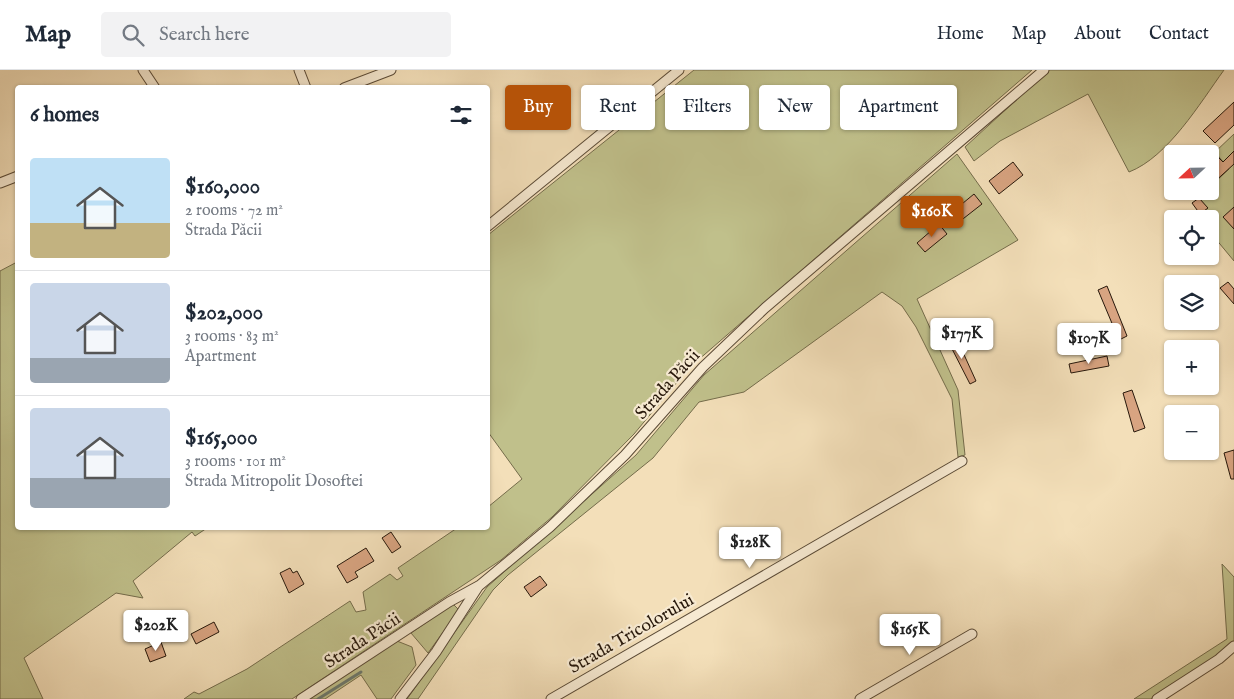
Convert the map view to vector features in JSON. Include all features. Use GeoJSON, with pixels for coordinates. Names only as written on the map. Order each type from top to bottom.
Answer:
{"type":"FeatureCollection","features":[{"type":"Feature","properties":{"kind":"street"},"geometry":{"type":"LineString","coordinates":[[144,70],[153,85]]}},
{"type":"Feature","properties":{"kind":"street"},"geometry":{"type":"LineString","coordinates":[[299,70],[305,85]]}},
{"type":"Feature","properties":{"kind":"street"},"geometry":{"type":"LineString","coordinates":[[352,85],[391,70]]}},
{"type":"Feature","properties":{"kind":"street"},"geometry":{"type":"LineString","coordinates":[[490,224],[679,70]]}},
{"type":"Feature","properties":{"kind":"street","name":"Strada Păcii"},"geometry":{"type":"LineString","coordinates":[[301,699],[449,602],[480,584],[550,527],[625,456],[703,367],[765,308],[1044,70]]}},
{"type":"Feature","properties":{"kind":"street"},"geometry":{"type":"LineString","coordinates":[[0,183],[15,177]]}},
{"type":"Feature","properties":{"kind":"street","name":"Strada Tricolorului"},"geometry":{"type":"LineString","coordinates":[[551,699],[962,461]]}},
{"type":"Feature","properties":{"kind":"street"},"geometry":{"type":"LineString","coordinates":[[400,699],[436,652],[480,584]]}},
{"type":"Feature","properties":{"kind":"street"},"geometry":{"type":"LineString","coordinates":[[860,699],[972,634]]}},
{"type":"Feature","properties":{"kind":"street"},"geometry":{"type":"LineString","coordinates":[[1157,699],[1219,659],[1234,646]]}},
{"type":"Feature","properties":{"kind":"green space"},"geometry":{"type":"Polygon","coordinates":[[[694,70],[1032,70],[689,368],[634,434],[552,517],[501,560],[292,699],[184,699],[194,692],[199,694],[247,669],[350,601],[356,612],[366,610],[363,592],[390,574],[397,580],[403,576],[398,568],[454,530],[490,530],[490,505],[522,479],[490,435],[490,233],[619,130],[655,130],[655,101],[665,93],[665,130],[749,130],[749,85],[675,85],[694,70]]]}},
{"type":"Feature","properties":{"kind":"green space"},"geometry":{"type":"Polygon","coordinates":[[[1049,70],[1224,70],[1194,113],[1170,142],[1164,145],[1164,148],[1143,165],[1129,172],[1088,94],[1000,141],[974,161],[965,147],[1049,70]]]}},
{"type":"Feature","properties":{"kind":"green space"},"geometry":{"type":"Polygon","coordinates":[[[1234,134],[1234,261],[1219,243],[1219,210],[1205,210],[1207,208],[1201,200],[1219,200],[1219,178],[1229,169],[1219,157],[1219,148],[1234,134]]]}},
{"type":"Feature","properties":{"kind":"green space"},"geometry":{"type":"Polygon","coordinates":[[[957,154],[1018,240],[917,299],[958,390],[965,455],[958,457],[952,399],[916,327],[902,306],[882,292],[744,392],[699,402],[653,458],[508,575],[493,590],[418,699],[407,699],[487,587],[636,455],[704,375],[957,154]]]}},
{"type":"Feature","properties":{"kind":"green space"},"geometry":{"type":"Polygon","coordinates":[[[15,263],[15,530],[204,530],[195,536],[192,532],[133,581],[143,598],[116,593],[24,658],[43,699],[0,699],[0,271],[15,263]]]}},
{"type":"Feature","properties":{"kind":"green space"},"geometry":{"type":"Polygon","coordinates":[[[1222,564],[1234,577],[1234,641],[1219,656],[1151,699],[1134,699],[1227,639],[1222,564]]]}},
{"type":"Feature","properties":{"kind":"green space"},"geometry":{"type":"Polygon","coordinates":[[[453,604],[459,610],[428,653],[411,633],[453,604]]]}},
{"type":"Feature","properties":{"kind":"green space"},"geometry":{"type":"Polygon","coordinates":[[[397,641],[412,647],[416,665],[391,699],[377,699],[361,675],[325,699],[309,699],[397,641]]]}},
{"type":"Feature","properties":{"kind":"building"},"geometry":{"type":"Polygon","coordinates":[[[1234,102],[1234,125],[1215,143],[1203,131],[1234,102]]]}},
{"type":"Feature","properties":{"kind":"building"},"geometry":{"type":"Polygon","coordinates":[[[1234,151],[1234,164],[1219,178],[1219,158],[1223,162],[1234,151]]]}},
{"type":"Feature","properties":{"kind":"building"},"geometry":{"type":"Polygon","coordinates":[[[1013,162],[1023,175],[999,194],[989,181],[1013,162]]]}},
{"type":"Feature","properties":{"kind":"building"},"geometry":{"type":"Polygon","coordinates":[[[974,194],[982,204],[959,222],[951,213],[974,194]]]}},
{"type":"Feature","properties":{"kind":"building"},"geometry":{"type":"Polygon","coordinates":[[[1201,200],[1208,208],[1197,210],[1192,203],[1201,200]]]}},
{"type":"Feature","properties":{"kind":"building"},"geometry":{"type":"Polygon","coordinates":[[[1234,207],[1234,229],[1223,217],[1234,207]]]}},
{"type":"Feature","properties":{"kind":"building"},"geometry":{"type":"Polygon","coordinates":[[[939,224],[947,234],[925,252],[917,243],[939,224]]]}},
{"type":"Feature","properties":{"kind":"building"},"geometry":{"type":"Polygon","coordinates":[[[1228,282],[1234,289],[1234,304],[1220,288],[1228,282]]]}},
{"type":"Feature","properties":{"kind":"building"},"geometry":{"type":"Polygon","coordinates":[[[1107,286],[1127,336],[1119,340],[1098,290],[1107,286]]]}},
{"type":"Feature","properties":{"kind":"building"},"geometry":{"type":"Polygon","coordinates":[[[956,337],[976,381],[970,384],[948,341],[956,337]]]}},
{"type":"Feature","properties":{"kind":"building"},"geometry":{"type":"Polygon","coordinates":[[[1107,356],[1109,366],[1071,373],[1069,364],[1107,356]]]}},
{"type":"Feature","properties":{"kind":"building"},"geometry":{"type":"Polygon","coordinates":[[[1132,390],[1145,428],[1134,432],[1123,393],[1132,390]]]}},
{"type":"Feature","properties":{"kind":"building"},"geometry":{"type":"Polygon","coordinates":[[[1234,450],[1234,479],[1231,479],[1224,453],[1234,450]]]}},
{"type":"Feature","properties":{"kind":"building"},"geometry":{"type":"Polygon","coordinates":[[[391,532],[401,547],[392,553],[382,538],[391,532]]]}},
{"type":"Feature","properties":{"kind":"building"},"geometry":{"type":"Polygon","coordinates":[[[366,548],[374,561],[355,572],[358,577],[347,583],[337,566],[366,548]]]}},
{"type":"Feature","properties":{"kind":"building"},"geometry":{"type":"Polygon","coordinates":[[[290,568],[293,573],[297,571],[304,584],[289,593],[280,573],[290,568]]]}},
{"type":"Feature","properties":{"kind":"building"},"geometry":{"type":"Polygon","coordinates":[[[540,576],[547,585],[531,597],[524,587],[540,576]]]}},
{"type":"Feature","properties":{"kind":"building"},"geometry":{"type":"Polygon","coordinates":[[[214,622],[219,632],[196,644],[191,634],[214,622]]]}},
{"type":"Feature","properties":{"kind":"building"},"geometry":{"type":"Polygon","coordinates":[[[161,642],[166,656],[150,662],[145,649],[161,642]]]}},
{"type":"Feature","properties":{"kind":"waterway"},"geometry":{"type":"LineString","coordinates":[[318,699],[361,672]]}}]}
